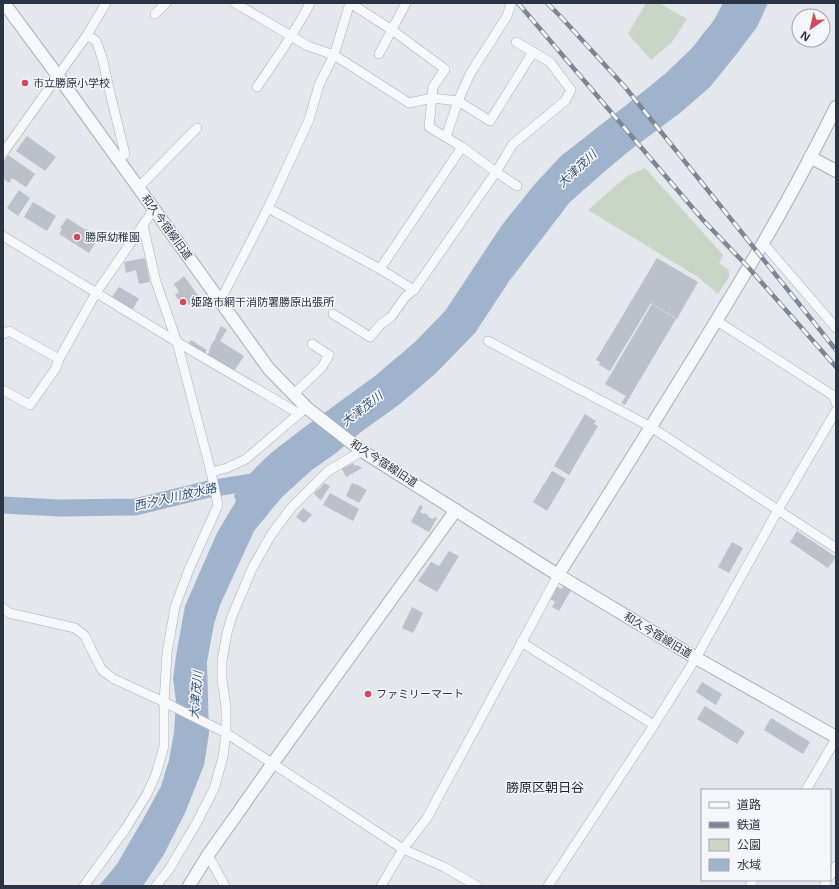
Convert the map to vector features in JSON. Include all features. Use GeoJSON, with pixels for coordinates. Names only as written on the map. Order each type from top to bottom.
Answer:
{"type":"FeatureCollection","features":[{"type":"Feature","properties":{"kind":"street","name":"和久今宿線旧道"},"geometry":{"type":"LineString","coordinates":[[4,3],[269,369],[294,394],[302,411],[362,451],[558,575],[696,658],[836,737]]}},
{"type":"Feature","properties":{"kind":"street"},"geometry":{"type":"LineString","coordinates":[[3,153],[88,35],[106,3]]}},
{"type":"Feature","properties":{"kind":"street"},"geometry":{"type":"LineString","coordinates":[[155,14],[166,3]]}},
{"type":"Feature","properties":{"kind":"street"},"geometry":{"type":"LineString","coordinates":[[235,3],[308,46],[334,55],[409,103],[432,98],[458,101],[490,121],[533,52]]}},
{"type":"Feature","properties":{"kind":"street"},"geometry":{"type":"LineString","coordinates":[[257,87],[291,37],[310,3]]}},
{"type":"Feature","properties":{"kind":"street"},"geometry":{"type":"LineString","coordinates":[[220,301],[268,208],[309,120],[319,85],[334,55],[350,3],[392,30],[446,69],[433,87],[429,127],[462,147],[518,186]]}},
{"type":"Feature","properties":{"kind":"street"},"geometry":{"type":"LineString","coordinates":[[379,54],[406,3]]}},
{"type":"Feature","properties":{"kind":"street"},"geometry":{"type":"LineString","coordinates":[[446,137],[458,101],[470,74],[507,16],[510,4]]}},
{"type":"Feature","properties":{"kind":"street"},"geometry":{"type":"LineString","coordinates":[[88,35],[96,41],[102,57],[125,154],[118,160]]}},
{"type":"Feature","properties":{"kind":"street"},"geometry":{"type":"LineString","coordinates":[[333,314],[370,337],[381,324],[391,317],[406,296],[414,290],[496,172],[513,144],[565,101],[571,90],[550,62],[516,42]]}},
{"type":"Feature","properties":{"kind":"street"},"geometry":{"type":"LineString","coordinates":[[381,886],[403,849],[427,818],[558,575],[717,321],[763,243],[836,107]]}},
{"type":"Feature","properties":{"kind":"street"},"geometry":{"type":"LineString","coordinates":[[138,188],[197,128]]}},
{"type":"Feature","properties":{"kind":"street"},"geometry":{"type":"LineString","coordinates":[[380,269],[462,147]]}},
{"type":"Feature","properties":{"kind":"street"},"geometry":{"type":"LineString","coordinates":[[810,157],[836,171]]}},
{"type":"Feature","properties":{"kind":"street"},"geometry":{"type":"LineString","coordinates":[[268,208],[380,269],[414,290]]}},
{"type":"Feature","properties":{"kind":"street"},"geometry":{"type":"LineString","coordinates":[[3,390],[30,405],[56,368],[59,359],[96,293],[154,209]]}},
{"type":"Feature","properties":{"kind":"street"},"geometry":{"type":"LineString","coordinates":[[84,886],[126,828],[147,794],[156,774],[164,746],[164,702],[167,653],[175,607],[188,572],[218,505],[211,472],[177,342],[156,282],[143,225]]}},
{"type":"Feature","properties":{"kind":"street"},"geometry":{"type":"LineString","coordinates":[[3,236],[177,342],[302,411],[246,459],[227,468],[211,472]]}},
{"type":"Feature","properties":{"kind":"street"},"geometry":{"type":"LineString","coordinates":[[763,243],[836,328]]}},
{"type":"Feature","properties":{"kind":"street"},"geometry":{"type":"LineString","coordinates":[[717,321],[834,396],[836,403]]}},
{"type":"Feature","properties":{"kind":"street"},"geometry":{"type":"LineString","coordinates":[[3,334],[9,331],[59,359]]}},
{"type":"Feature","properties":{"kind":"street"},"geometry":{"type":"LineString","coordinates":[[488,341],[651,427],[836,548]]}},
{"type":"Feature","properties":{"kind":"street"},"geometry":{"type":"LineString","coordinates":[[294,394],[322,367],[329,355],[312,344]]}},
{"type":"Feature","properties":{"kind":"street"},"geometry":{"type":"LineString","coordinates":[[548,886],[654,725],[696,658],[778,510],[836,411]]}},
{"type":"Feature","properties":{"kind":"street"},"geometry":{"type":"LineString","coordinates":[[156,886],[170,868],[197,822],[214,789],[223,757],[226,733],[226,707],[222,680],[222,661],[232,616],[252,569],[271,536],[291,508],[328,471],[362,451]]}},
{"type":"Feature","properties":{"kind":"street"},"geometry":{"type":"LineString","coordinates":[[188,886],[273,763],[456,510]]}},
{"type":"Feature","properties":{"kind":"street"},"geometry":{"type":"LineString","coordinates":[[3,608],[9,613],[75,628],[85,636],[102,670],[114,679],[226,733],[403,849],[444,867],[477,886]]}},
{"type":"Feature","properties":{"kind":"street"},"geometry":{"type":"LineString","coordinates":[[521,642],[654,725]]}},
{"type":"Feature","properties":{"kind":"street"},"geometry":{"type":"LineString","coordinates":[[807,789],[836,737]]}},
{"type":"Feature","properties":{"kind":"street"},"geometry":{"type":"LineString","coordinates":[[208,855],[225,886]]}},
{"type":"Feature","properties":{"kind":"green space"},"geometry":{"type":"Polygon","coordinates":[[[646,3],[659,3],[687,19],[672,42],[651,60],[628,34],[646,3]]]}},
{"type":"Feature","properties":{"kind":"green space"},"geometry":{"type":"Polygon","coordinates":[[[645,168],[723,255],[719,263],[729,270],[729,277],[718,294],[698,277],[588,210],[627,176],[645,168]]]}},
{"type":"Feature","properties":{"kind":"water","name":"大津茂川"},"geometry":{"type":"Polygon","coordinates":[[[723,3],[768,3],[757,27],[710,87],[680,113],[629,151],[570,202],[510,280],[475,333],[435,374],[400,404],[312,470],[282,497],[254,531],[220,605],[214,624],[207,662],[209,734],[204,765],[185,813],[163,856],[143,886],[99,886],[117,864],[161,786],[169,760],[174,733],[176,701],[173,679],[185,606],[217,533],[236,501],[234,496],[244,479],[271,453],[375,376],[415,342],[445,311],[502,225],[534,185],[561,156],[666,73],[692,48],[714,20],[723,3]]]}},
{"type":"Feature","properties":{"kind":"building"},"geometry":{"type":"Polygon","coordinates":[[[27,136],[56,157],[45,171],[16,151],[27,136]]]}},
{"type":"Feature","properties":{"kind":"building"},"geometry":{"type":"Polygon","coordinates":[[[8,155],[35,174],[26,187],[12,178],[9,183],[3,178],[3,162],[8,155]]]}},
{"type":"Feature","properties":{"kind":"building"},"geometry":{"type":"Polygon","coordinates":[[[19,190],[30,198],[18,216],[7,208],[19,190]]]}},
{"type":"Feature","properties":{"kind":"building"},"geometry":{"type":"Polygon","coordinates":[[[33,202],[56,216],[47,231],[24,217],[33,202]]]}},
{"type":"Feature","properties":{"kind":"building"},"geometry":{"type":"Polygon","coordinates":[[[67,218],[86,230],[87,229],[94,233],[92,235],[98,239],[89,253],[59,234],[62,229],[60,228],[67,218]]]}},
{"type":"Feature","properties":{"kind":"building"},"geometry":{"type":"Polygon","coordinates":[[[145,258],[150,282],[139,284],[136,270],[126,273],[124,262],[145,258]]]}},
{"type":"Feature","properties":{"kind":"building"},"geometry":{"type":"Polygon","coordinates":[[[657,258],[698,282],[677,319],[651,303],[610,371],[599,365],[600,362],[596,360],[657,258]]]}},
{"type":"Feature","properties":{"kind":"building"},"geometry":{"type":"Polygon","coordinates":[[[184,276],[199,297],[189,305],[186,301],[182,304],[175,295],[179,292],[174,284],[184,276]]]}},
{"type":"Feature","properties":{"kind":"building"},"geometry":{"type":"Polygon","coordinates":[[[119,287],[139,299],[132,310],[112,297],[119,287]]]}},
{"type":"Feature","properties":{"kind":"building"},"geometry":{"type":"Polygon","coordinates":[[[652,304],[676,319],[625,405],[621,403],[626,396],[605,384],[652,304]]]}},
{"type":"Feature","properties":{"kind":"building"},"geometry":{"type":"Polygon","coordinates":[[[221,326],[227,330],[220,341],[244,356],[234,371],[208,355],[211,345],[221,326]]]}},
{"type":"Feature","properties":{"kind":"building"},"geometry":{"type":"Polygon","coordinates":[[[191,340],[207,350],[204,355],[188,345],[191,340]]]}},
{"type":"Feature","properties":{"kind":"building"},"geometry":{"type":"Polygon","coordinates":[[[585,414],[596,421],[594,424],[598,426],[569,475],[554,466],[585,414]]]}},
{"type":"Feature","properties":{"kind":"building"},"geometry":{"type":"Polygon","coordinates":[[[353,463],[355,466],[357,465],[362,468],[346,477],[342,469],[353,463]]]}},
{"type":"Feature","properties":{"kind":"building"},"geometry":{"type":"Polygon","coordinates":[[[552,471],[566,479],[547,511],[533,502],[552,471]]]}},
{"type":"Feature","properties":{"kind":"building"},"geometry":{"type":"Polygon","coordinates":[[[324,483],[330,486],[321,500],[314,494],[324,483]]]}},
{"type":"Feature","properties":{"kind":"building"},"geometry":{"type":"Polygon","coordinates":[[[352,483],[367,490],[359,503],[346,496],[352,483]]]}},
{"type":"Feature","properties":{"kind":"building"},"geometry":{"type":"Polygon","coordinates":[[[330,493],[359,509],[353,521],[323,505],[330,493]]]}},
{"type":"Feature","properties":{"kind":"building"},"geometry":{"type":"Polygon","coordinates":[[[420,505],[423,507],[420,512],[425,513],[429,516],[428,517],[433,519],[435,517],[437,518],[429,532],[411,522],[420,505]]]}},
{"type":"Feature","properties":{"kind":"building"},"geometry":{"type":"Polygon","coordinates":[[[303,508],[312,515],[304,523],[296,517],[303,508]]]}},
{"type":"Feature","properties":{"kind":"building"},"geometry":{"type":"Polygon","coordinates":[[[797,531],[836,557],[828,568],[790,542],[797,531]]]}},
{"type":"Feature","properties":{"kind":"building"},"geometry":{"type":"Polygon","coordinates":[[[732,542],[743,548],[729,573],[718,567],[732,542]]]}},
{"type":"Feature","properties":{"kind":"building"},"geometry":{"type":"Polygon","coordinates":[[[449,551],[459,556],[437,592],[418,581],[431,562],[439,566],[449,551]]]}},
{"type":"Feature","properties":{"kind":"building"},"geometry":{"type":"Polygon","coordinates":[[[556,586],[562,589],[564,586],[571,590],[559,611],[552,607],[555,602],[549,598],[556,586]]]}},
{"type":"Feature","properties":{"kind":"building"},"geometry":{"type":"Polygon","coordinates":[[[412,607],[423,613],[413,633],[402,628],[412,607]]]}},
{"type":"Feature","properties":{"kind":"building"},"geometry":{"type":"Polygon","coordinates":[[[702,682],[722,694],[716,705],[696,692],[702,682]]]}},
{"type":"Feature","properties":{"kind":"building"},"geometry":{"type":"Polygon","coordinates":[[[705,706],[745,732],[737,744],[697,719],[705,706]]]}},
{"type":"Feature","properties":{"kind":"building"},"geometry":{"type":"Polygon","coordinates":[[[771,718],[810,742],[803,754],[764,730],[771,718]]]}},
{"type":"Feature","properties":{"kind":"waterway","name":"西汐入川放水路"},"geometry":{"type":"LineString","coordinates":[[3,505],[59,508],[135,507],[209,489],[264,480]]}},
{"type":"Feature","properties":{"kind":"railway"},"geometry":{"type":"LineString","coordinates":[[518,3],[703,220],[748,267],[836,367]]}},
{"type":"Feature","properties":{"kind":"railway"},"geometry":{"type":"LineString","coordinates":[[547,3],[625,87],[836,350]]}},
{"type":"Feature","properties":{"kind":"place","name":"市立勝原小学校"},"geometry":{"type":"Point","coordinates":[25,83]}},
{"type":"Feature","properties":{"kind":"place","name":"勝原幼稚園"},"geometry":{"type":"Point","coordinates":[77,237]}},
{"type":"Feature","properties":{"kind":"place","name":"姫路市網干消防署勝原出張所"},"geometry":{"type":"Point","coordinates":[183,302]}},
{"type":"Feature","properties":{"kind":"place","name":"ファミリーマート"},"geometry":{"type":"Point","coordinates":[368,694]}},
{"type":"Feature","properties":{"kind":"district","name":"勝原区朝日谷"},"geometry":{"type":"Point","coordinates":[545,787]}}]}
